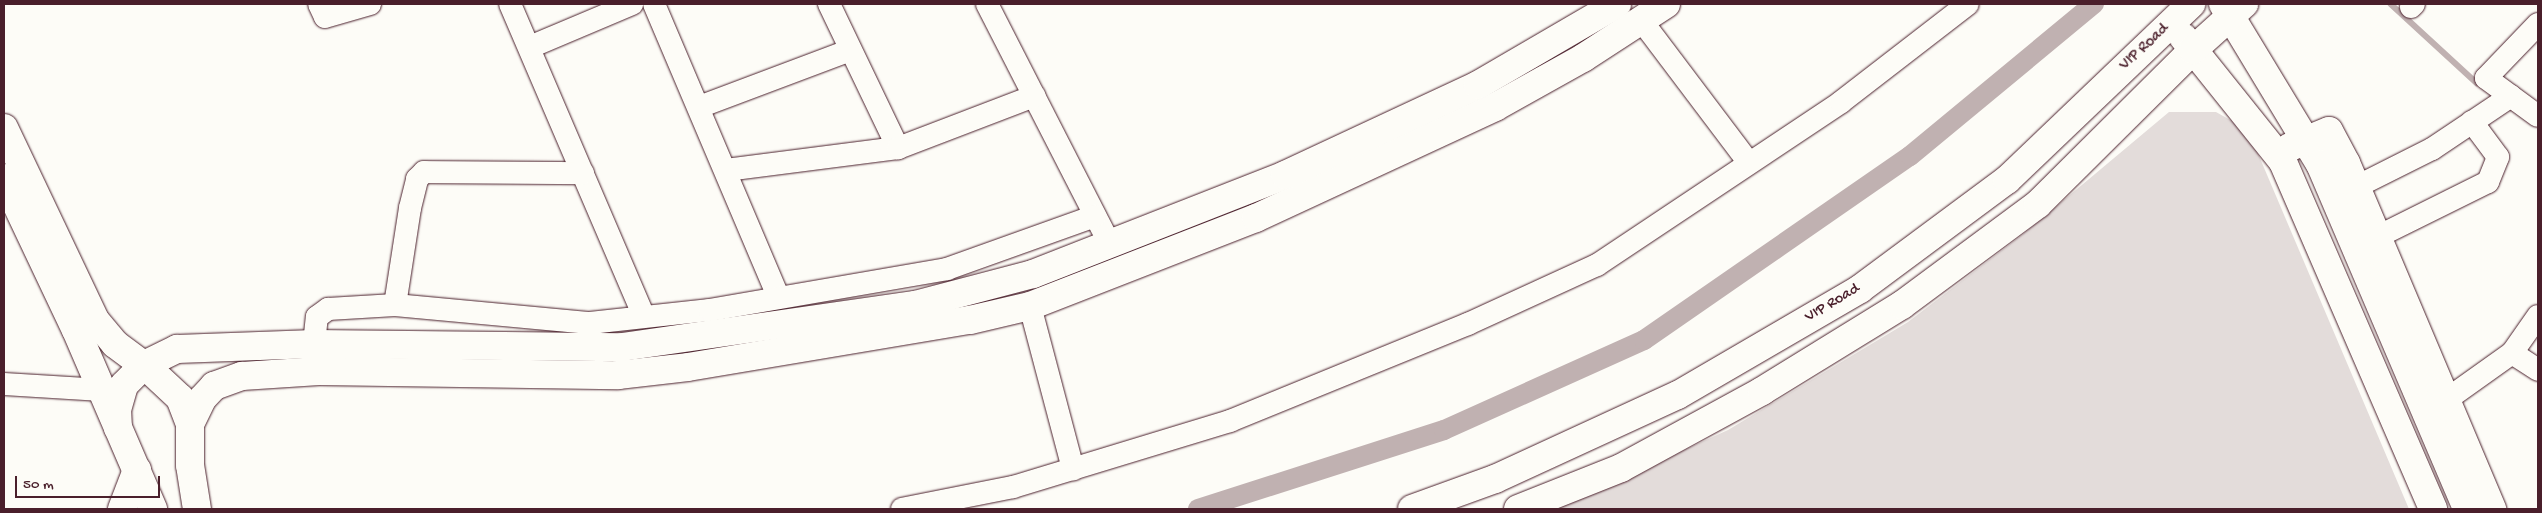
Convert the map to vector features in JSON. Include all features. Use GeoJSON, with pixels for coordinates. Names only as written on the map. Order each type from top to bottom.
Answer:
{"type":"FeatureCollection","features":[{"type":"Feature","properties":{"kind":"street"},"geometry":{"type":"LineString","coordinates":[[319,4],[325,16],[370,4]]}},
{"type":"Feature","properties":{"kind":"street"},"geometry":{"type":"LineString","coordinates":[[510,4],[644,317]]}},
{"type":"Feature","properties":{"kind":"street"},"geometry":{"type":"LineString","coordinates":[[530,47],[632,4]]}},
{"type":"Feature","properties":{"kind":"street"},"geometry":{"type":"LineString","coordinates":[[654,4],[726,170],[778,298]]}},
{"type":"Feature","properties":{"kind":"street"},"geometry":{"type":"LineString","coordinates":[[829,4],[898,148]]}},
{"type":"Feature","properties":{"kind":"street"},"geometry":{"type":"LineString","coordinates":[[987,4],[1110,244]]}},
{"type":"Feature","properties":{"kind":"street"},"geometry":{"type":"LineString","coordinates":[[118,428],[117,410],[124,386],[144,366],[177,349],[314,344],[622,347],[915,305],[1033,274],[1285,175],[1478,85],[1617,4]]}},
{"type":"Feature","properties":{"kind":"street"},"geometry":{"type":"LineString","coordinates":[[190,424],[202,399],[214,386],[242,376],[319,371],[618,375],[688,367],[970,320],[1030,306],[1256,218],[1495,107],[1584,58],[1666,4]]}},
{"type":"Feature","properties":{"kind":"street"},"geometry":{"type":"LineString","coordinates":[[902,509],[1013,487],[1230,421],[1468,324],[1597,265],[1841,102],[1968,4]]}},
{"type":"Feature","properties":{"kind":"street"},"geometry":{"type":"LineString","coordinates":[[1518,509],[1621,468],[1762,391],[1902,305],[2038,204],[2233,8],[2320,164],[2467,509]]}},
{"type":"Feature","properties":{"kind":"street"},"geometry":{"type":"LineString","coordinates":[[2182,13],[2193,50],[2278,153],[2433,509]]}},
{"type":"Feature","properties":{"kind":"street","name":"VIP Road"},"geometry":{"type":"LineString","coordinates":[[1412,509],[1495,479],[1678,395],[1860,289],[2007,180],[2182,13]]}},
{"type":"Feature","properties":{"kind":"street"},"geometry":{"type":"LineString","coordinates":[[1641,20],[1749,163]]}},
{"type":"Feature","properties":{"kind":"street"},"geometry":{"type":"LineString","coordinates":[[2538,24],[2486,78],[2538,116]]}},
{"type":"Feature","properties":{"kind":"street"},"geometry":{"type":"LineString","coordinates":[[699,107],[851,50]]}},
{"type":"Feature","properties":{"kind":"street"},"geometry":{"type":"LineString","coordinates":[[726,170],[898,148],[1034,96]]}},
{"type":"Feature","properties":{"kind":"street"},"geometry":{"type":"LineString","coordinates":[[2356,186],[2432,149],[2511,96]]}},
{"type":"Feature","properties":{"kind":"street"},"geometry":{"type":"LineString","coordinates":[[2377,237],[2488,182],[2498,157],[2472,122]]}},
{"type":"Feature","properties":{"kind":"street"},"geometry":{"type":"LineString","coordinates":[[4,128],[95,320],[115,344],[144,366],[180,398],[190,424],[190,465],[197,509]]}},
{"type":"Feature","properties":{"kind":"street"},"geometry":{"type":"LineString","coordinates":[[2278,153],[2305,139],[2329,131],[2356,186],[2492,509]]}},
{"type":"Feature","properties":{"kind":"street"},"geometry":{"type":"LineString","coordinates":[[395,305],[410,208],[417,179],[424,172],[583,173]]}},
{"type":"Feature","properties":{"kind":"street"},"geometry":{"type":"LineString","coordinates":[[4,178],[102,390],[153,509]]}},
{"type":"Feature","properties":{"kind":"street"},"geometry":{"type":"LineString","coordinates":[[314,344],[317,317],[328,309],[395,305],[590,323],[710,310],[946,269],[1095,216]]}},
{"type":"Feature","properties":{"kind":"street"},"geometry":{"type":"LineString","coordinates":[[1030,306],[1073,469]]}},
{"type":"Feature","properties":{"kind":"street"},"geometry":{"type":"LineString","coordinates":[[2446,400],[2512,354],[2538,316]]}},
{"type":"Feature","properties":{"kind":"street"},"geometry":{"type":"LineString","coordinates":[[2512,354],[2538,370]]}},
{"type":"Feature","properties":{"kind":"street"},"geometry":{"type":"LineString","coordinates":[[4,384],[102,390]]}},
{"type":"Feature","properties":{"kind":"street"},"geometry":{"type":"LineString","coordinates":[[122,509],[137,470]]}},
{"type":"Feature","properties":{"kind":"shaded area"},"geometry":{"type":"Polygon","coordinates":[[[2169,112],[2216,112],[2248,130],[2409,509],[1554,509],[1728,430],[1908,322],[2022,235],[2169,112]]]}},
{"type":"Feature","properties":{"kind":"waterway"},"geometry":{"type":"LineString","coordinates":[[1198,509],[1444,430],[1644,340],[1910,156],[2094,4]]}},
{"type":"Feature","properties":{"kind":"waterway"},"geometry":{"type":"LineString","coordinates":[[2391,4],[2477,83]]}}]}
